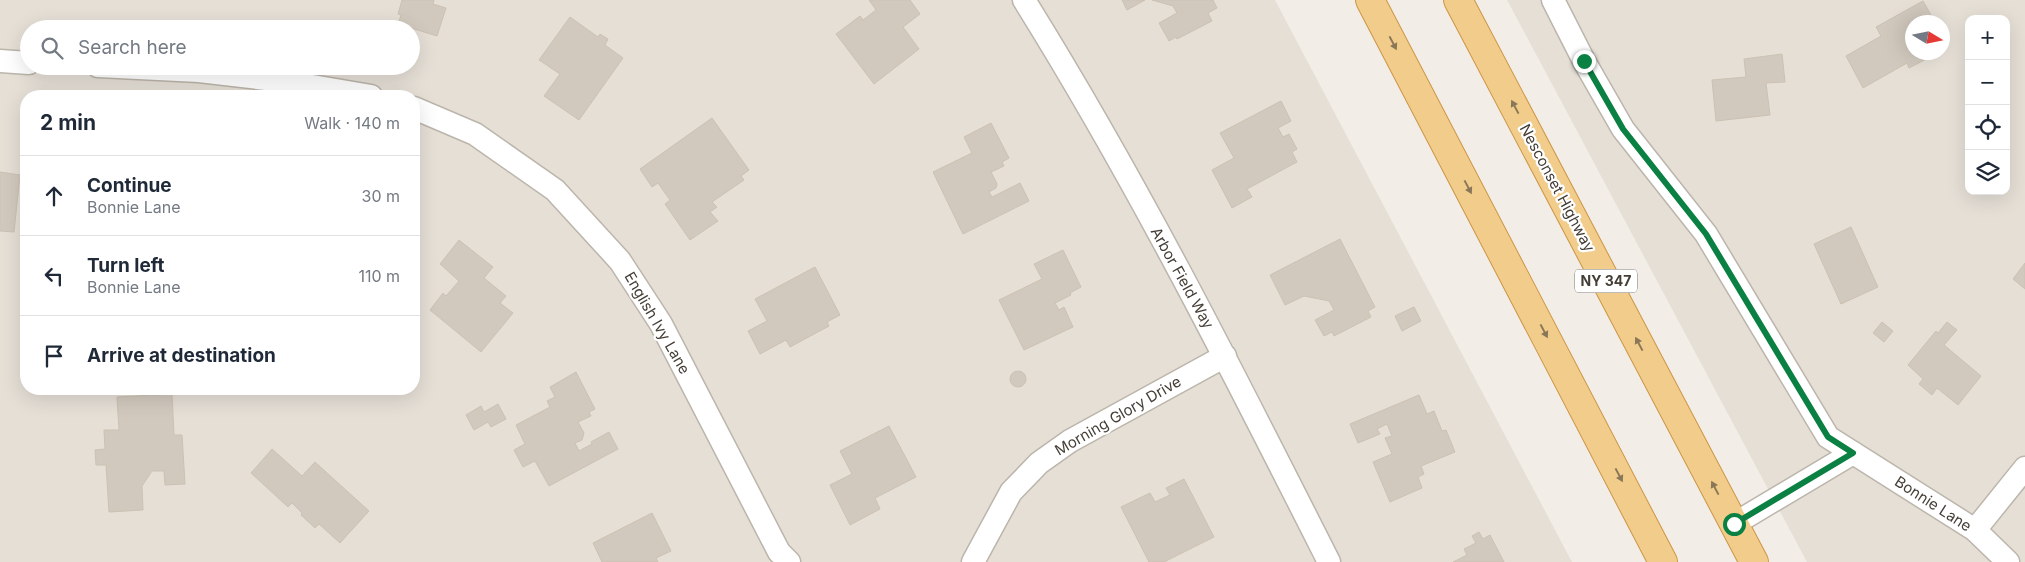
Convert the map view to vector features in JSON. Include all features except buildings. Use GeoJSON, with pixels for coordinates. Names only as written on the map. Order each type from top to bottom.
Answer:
{"type":"FeatureCollection","features":[{"type":"Feature","properties":{"kind":"highway"},"geometry":{"type":"LineString","coordinates":[[1370,0],[1622,480],[1663,562]]}},
{"type":"Feature","properties":{"kind":"highway","name":"Nesconset Highway"},"geometry":{"type":"LineString","coordinates":[[1463,2],[1754,562]]}},
{"type":"Feature","properties":{"kind":"street","name":"Arbor Field Way"},"geometry":{"type":"LineString","coordinates":[[1024,0],[1072,77],[1225,356],[1329,562]]}},
{"type":"Feature","properties":{"kind":"street","name":"Bonnie Lane"},"geometry":{"type":"LineString","coordinates":[[1553,0],[1584,61],[1623,129],[1706,234],[1828,437],[1975,530],[2008,562]]}},
{"type":"Feature","properties":{"kind":"street"},"geometry":{"type":"LineString","coordinates":[[0,61],[20,62]]}},
{"type":"Feature","properties":{"kind":"street"},"geometry":{"type":"LineString","coordinates":[[235,75],[336,90]]}},
{"type":"Feature","properties":{"kind":"street","name":"English Ivy Lane"},"geometry":{"type":"LineString","coordinates":[[420,111],[475,134],[555,190],[620,261],[661,324],[779,552],[788,562]]}},
{"type":"Feature","properties":{"kind":"street","name":"Morning Glory Drive"},"geometry":{"type":"LineString","coordinates":[[973,562],[1011,492],[1039,463],[1070,440],[1225,356]]}},
{"type":"Feature","properties":{"kind":"street"},"geometry":{"type":"LineString","coordinates":[[1734,524],[1853,453]]}},
{"type":"Feature","properties":{"kind":"street"},"geometry":{"type":"LineString","coordinates":[[1975,530],[2025,468]]}},
{"type":"Feature","properties":{"kind":"shaded area"},"geometry":{"type":"Polygon","coordinates":[[[0,0],[1275,0],[1572,562],[0,562],[0,0]]]}},
{"type":"Feature","properties":{"kind":"shaded area"},"geometry":{"type":"Polygon","coordinates":[[[1507,0],[2025,0],[2025,562],[1807,562],[1507,0]]]}},
{"type":"Feature","properties":{"kind":"route"},"geometry":{"type":"LineString","coordinates":[[1584,61],[1623,129],[1706,234],[1828,437],[1853,453],[1734,524]]}}]}
